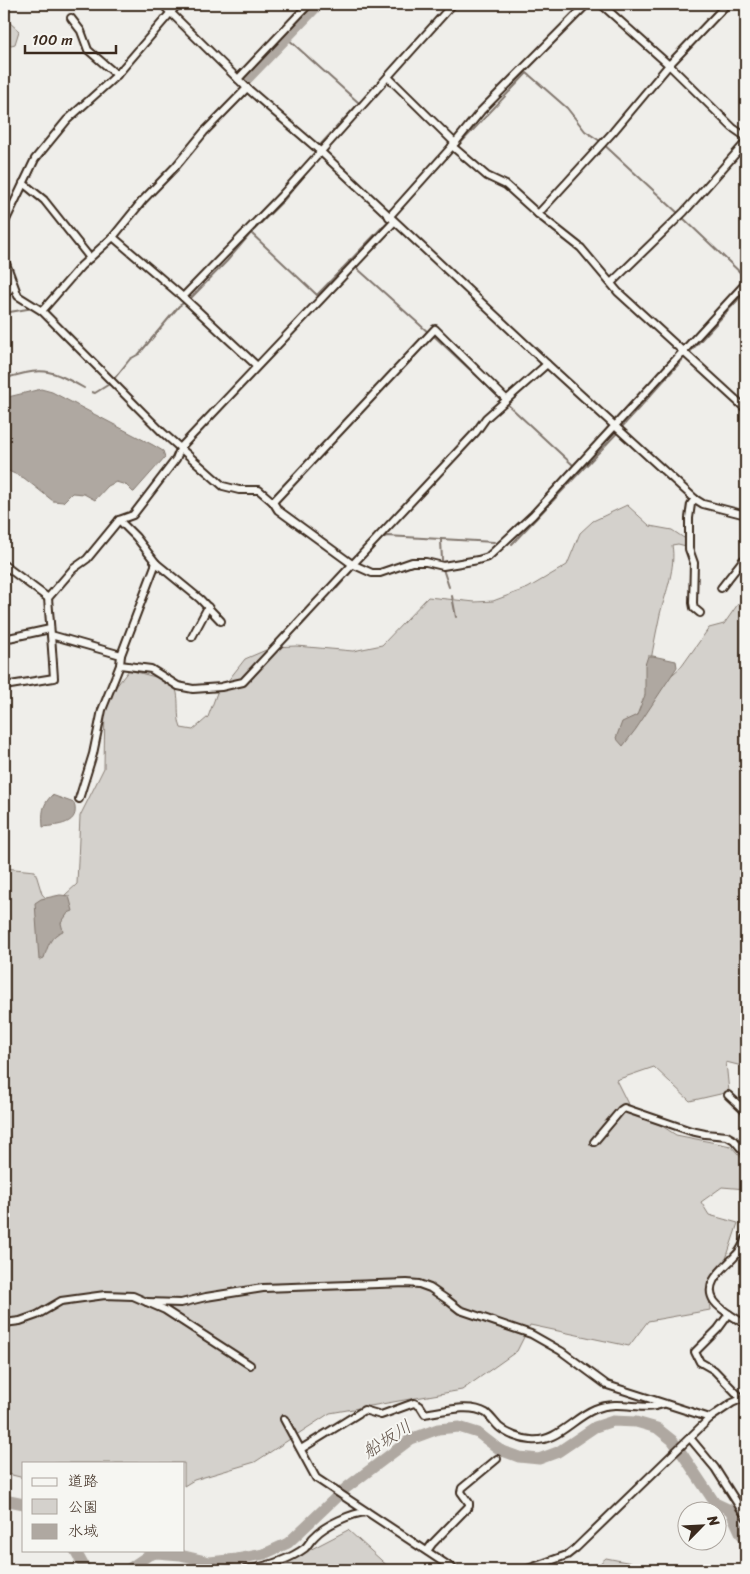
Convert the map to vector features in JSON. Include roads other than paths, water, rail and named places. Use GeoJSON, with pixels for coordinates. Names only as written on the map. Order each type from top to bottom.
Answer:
{"type":"FeatureCollection","features":[{"type":"Feature","properties":{"kind":"street"},"geometry":{"type":"LineString","coordinates":[[162,4],[246,88],[320,151],[694,499],[703,504],[746,515]]}},
{"type":"Feature","properties":{"kind":"street"},"geometry":{"type":"LineString","coordinates":[[4,224],[35,159],[68,120],[117,75],[178,4]]}},
{"type":"Feature","properties":{"kind":"street"},"geometry":{"type":"LineString","coordinates":[[239,80],[309,4]]}},
{"type":"Feature","properties":{"kind":"street"},"geometry":{"type":"LineString","coordinates":[[183,297],[281,196],[453,4]]}},
{"type":"Feature","properties":{"kind":"street"},"geometry":{"type":"LineString","coordinates":[[4,686],[54,678],[48,598],[73,569],[87,559],[120,520],[133,515],[176,459],[181,447],[391,219],[481,111],[588,4]]}},
{"type":"Feature","properties":{"kind":"street"},"geometry":{"type":"LineString","coordinates":[[601,4],[669,65],[733,128],[746,137]]}},
{"type":"Feature","properties":{"kind":"street"},"geometry":{"type":"LineString","coordinates":[[538,214],[613,132],[669,65],[727,4]]}},
{"type":"Feature","properties":{"kind":"street"},"geometry":{"type":"LineString","coordinates":[[71,18],[81,30],[88,50],[117,75]]}},
{"type":"Feature","properties":{"kind":"street"},"geometry":{"type":"LineString","coordinates":[[388,77],[487,176],[506,185],[538,214],[581,248],[618,292],[746,409]]}},
{"type":"Feature","properties":{"kind":"street"},"geometry":{"type":"LineString","coordinates":[[42,312],[89,257],[113,237],[204,132],[246,88]]}},
{"type":"Feature","properties":{"kind":"street"},"geometry":{"type":"LineString","coordinates":[[611,283],[684,212],[746,142]]}},
{"type":"Feature","properties":{"kind":"street"},"geometry":{"type":"LineString","coordinates":[[23,183],[44,200],[89,257]]}},
{"type":"Feature","properties":{"kind":"street"},"geometry":{"type":"LineString","coordinates":[[113,237],[183,297],[257,366]]}},
{"type":"Feature","properties":{"kind":"street"},"geometry":{"type":"LineString","coordinates":[[4,258],[18,296],[42,312],[162,432],[224,486],[239,490],[259,490],[273,502],[278,510],[352,564],[372,573],[380,574],[412,562],[426,562],[444,566],[488,557],[533,515],[746,283]]}},
{"type":"Feature","properties":{"kind":"street"},"geometry":{"type":"LineString","coordinates":[[4,296],[13,285]]}},
{"type":"Feature","properties":{"kind":"street"},"geometry":{"type":"LineString","coordinates":[[273,502],[435,330],[506,400]]}},
{"type":"Feature","properties":{"kind":"street"},"geometry":{"type":"LineString","coordinates":[[120,665],[151,669],[178,686],[193,689],[221,687],[243,682],[476,432],[486,418],[547,364]]}},
{"type":"Feature","properties":{"kind":"street"},"geometry":{"type":"LineString","coordinates":[[694,499],[691,504],[689,518],[689,549],[694,563],[694,608],[700,613]]}},
{"type":"Feature","properties":{"kind":"street"},"geometry":{"type":"LineString","coordinates":[[120,520],[136,536],[156,563],[208,607],[221,621]]}},
{"type":"Feature","properties":{"kind":"street"},"geometry":{"type":"LineString","coordinates":[[721,588],[743,560],[746,559]]}},
{"type":"Feature","properties":{"kind":"street"},"geometry":{"type":"LineString","coordinates":[[79,799],[93,754],[102,710],[156,563]]}},
{"type":"Feature","properties":{"kind":"street"},"geometry":{"type":"LineString","coordinates":[[4,565],[48,598]]}},
{"type":"Feature","properties":{"kind":"street"},"geometry":{"type":"LineString","coordinates":[[192,637],[208,607]]}},
{"type":"Feature","properties":{"kind":"street"},"geometry":{"type":"LineString","coordinates":[[4,639],[51,632],[121,655]]}},
{"type":"Feature","properties":{"kind":"street"},"geometry":{"type":"LineString","coordinates":[[728,1095],[746,1112]]}},
{"type":"Feature","properties":{"kind":"street"},"geometry":{"type":"LineString","coordinates":[[594,1142],[624,1108],[690,1131],[727,1136],[734,1140],[746,1154]]}},
{"type":"Feature","properties":{"kind":"street"},"geometry":{"type":"LineString","coordinates":[[746,1238],[738,1254],[723,1267],[712,1284],[711,1292],[715,1302],[729,1314],[746,1324]]}},
{"type":"Feature","properties":{"kind":"street"},"geometry":{"type":"LineString","coordinates":[[147,1302],[181,1303],[263,1288],[419,1284],[430,1288],[446,1298],[460,1310],[531,1334],[561,1351],[607,1384],[710,1418]]}},
{"type":"Feature","properties":{"kind":"street"},"geometry":{"type":"LineString","coordinates":[[4,1323],[20,1321],[37,1315],[62,1301],[105,1295],[133,1296],[165,1310],[250,1365]]}},
{"type":"Feature","properties":{"kind":"street"},"geometry":{"type":"LineString","coordinates":[[525,1570],[567,1555],[576,1548],[710,1418],[732,1403],[744,1398],[714,1370],[700,1362],[695,1352],[718,1329],[729,1314]]}},
{"type":"Feature","properties":{"kind":"street"},"geometry":{"type":"LineString","coordinates":[[301,1449],[364,1410],[381,1415],[414,1403],[420,1406],[425,1414],[446,1410],[476,1410],[486,1414],[501,1428],[511,1434],[520,1438],[538,1441],[556,1435],[586,1414],[606,1406],[630,1404],[653,1408],[663,1404]]}},
{"type":"Feature","properties":{"kind":"street"},"geometry":{"type":"LineString","coordinates":[[284,1419],[316,1478],[455,1570]]}},
{"type":"Feature","properties":{"kind":"street"},"geometry":{"type":"LineString","coordinates":[[689,1439],[715,1468],[746,1517]]}},
{"type":"Feature","properties":{"kind":"street"},"geometry":{"type":"LineString","coordinates":[[427,1551],[469,1506],[461,1492],[462,1488],[497,1459]]}},
{"type":"Feature","properties":{"kind":"street"},"geometry":{"type":"LineString","coordinates":[[244,1570],[255,1568],[298,1552],[324,1529],[350,1516],[366,1511]]}},
{"type":"Feature","properties":{"kind":"water"},"geometry":{"type":"Polygon","coordinates":[[[41,389],[52,392],[153,445],[163,451],[165,457],[134,492],[126,485],[116,482],[108,486],[95,500],[84,494],[72,493],[63,502],[53,501],[24,478],[4,469],[4,398],[41,389]]]}},
{"type":"Feature","properties":{"kind":"water"},"geometry":{"type":"Polygon","coordinates":[[[648,656],[676,661],[677,667],[623,746],[616,738],[622,722],[637,715],[645,695],[645,665],[648,656]]]}},
{"type":"Feature","properties":{"kind":"water"},"geometry":{"type":"Polygon","coordinates":[[[52,795],[74,803],[74,816],[71,820],[61,824],[43,827],[43,809],[52,795]]]}},
{"type":"Feature","properties":{"kind":"water"},"geometry":{"type":"Polygon","coordinates":[[[60,895],[69,896],[73,911],[68,913],[61,923],[63,931],[52,939],[44,958],[39,960],[35,903],[41,899],[60,895]]]}},
{"type":"Feature","properties":{"kind":"waterway"},"geometry":{"type":"LineString","coordinates":[[246,80],[319,4]]}},
{"type":"Feature","properties":{"kind":"waterway"},"geometry":{"type":"LineString","coordinates":[[287,38],[359,103],[320,145],[320,148]]}},
{"type":"Feature","properties":{"kind":"waterway"},"geometry":{"type":"LineString","coordinates":[[457,147],[527,73],[567,108],[585,131],[600,141],[679,214]]}},
{"type":"Feature","properties":{"kind":"waterway"},"geometry":{"type":"LineString","coordinates":[[180,156],[196,137]]}},
{"type":"Feature","properties":{"kind":"waterway"},"geometry":{"type":"LineString","coordinates":[[393,217],[453,150]]}},
{"type":"Feature","properties":{"kind":"waterway"},"geometry":{"type":"LineString","coordinates":[[189,300],[284,200],[312,166]]}},
{"type":"Feature","properties":{"kind":"waterway"},"geometry":{"type":"LineString","coordinates":[[682,217],[746,278]]}},
{"type":"Feature","properties":{"kind":"waterway"},"geometry":{"type":"LineString","coordinates":[[251,233],[317,295],[389,220]]}},
{"type":"Feature","properties":{"kind":"waterway"},"geometry":{"type":"LineString","coordinates":[[349,261],[429,333]]}},
{"type":"Feature","properties":{"kind":"waterway"},"geometry":{"type":"LineString","coordinates":[[689,353],[746,291]]}},
{"type":"Feature","properties":{"kind":"waterway"},"geometry":{"type":"LineString","coordinates":[[114,379],[130,359],[139,354],[179,306],[185,302]]}},
{"type":"Feature","properties":{"kind":"waterway"},"geometry":{"type":"LineString","coordinates":[[4,313],[33,308]]}},
{"type":"Feature","properties":{"kind":"waterway"},"geometry":{"type":"LineString","coordinates":[[433,335],[497,395]]}},
{"type":"Feature","properties":{"kind":"waterway"},"geometry":{"type":"LineString","coordinates":[[621,428],[685,357]]}},
{"type":"Feature","properties":{"kind":"waterway"},"geometry":{"type":"LineString","coordinates":[[4,379],[37,371],[54,373],[84,388]]}},
{"type":"Feature","properties":{"kind":"waterway"},"geometry":{"type":"LineString","coordinates":[[92,392],[95,393],[111,383]]}},
{"type":"Feature","properties":{"kind":"waterway"},"geometry":{"type":"LineString","coordinates":[[506,403],[574,466]]}},
{"type":"Feature","properties":{"kind":"waterway"},"geometry":{"type":"LineString","coordinates":[[512,544],[617,433]]}},
{"type":"Feature","properties":{"kind":"waterway"},"geometry":{"type":"LineString","coordinates":[[359,562],[382,538],[387,536],[494,542]]}},
{"type":"Feature","properties":{"kind":"waterway"},"geometry":{"type":"LineString","coordinates":[[441,540],[442,560]]}},
{"type":"Feature","properties":{"kind":"waterway"},"geometry":{"type":"LineString","coordinates":[[443,569],[449,587]]}},
{"type":"Feature","properties":{"kind":"waterway"},"geometry":{"type":"LineString","coordinates":[[334,589],[352,571]]}},
{"type":"Feature","properties":{"kind":"waterway"},"geometry":{"type":"LineString","coordinates":[[314,610],[327,596]]}},
{"type":"Feature","properties":{"kind":"waterway"},"geometry":{"type":"LineString","coordinates":[[452,596],[456,617]]}},
{"type":"Feature","properties":{"kind":"waterway"},"geometry":{"type":"LineString","coordinates":[[300,627],[310,616]]}},
{"type":"Feature","properties":{"kind":"waterway"},"geometry":{"type":"LineString","coordinates":[[4,682],[23,680]]}},
{"type":"Feature","properties":{"kind":"waterway","name":"船坂川"},"geometry":{"type":"LineString","coordinates":[[127,1570],[149,1555],[157,1553],[180,1555],[210,1562],[264,1554],[288,1543],[346,1488],[411,1439],[438,1429],[459,1427],[478,1433],[500,1450],[519,1457],[539,1459],[558,1452],[595,1427],[613,1421],[636,1422],[657,1428],[672,1440],[715,1503],[730,1510],[741,1534],[746,1539]]}},
{"type":"Feature","properties":{"kind":"waterway","name":"船坂川"},"geometry":{"type":"LineString","coordinates":[[4,1500],[22,1504]]}},
{"type":"Feature","properties":{"kind":"waterway","name":"船坂川"},"geometry":{"type":"LineString","coordinates":[[76,1552],[86,1570]]}}]}
